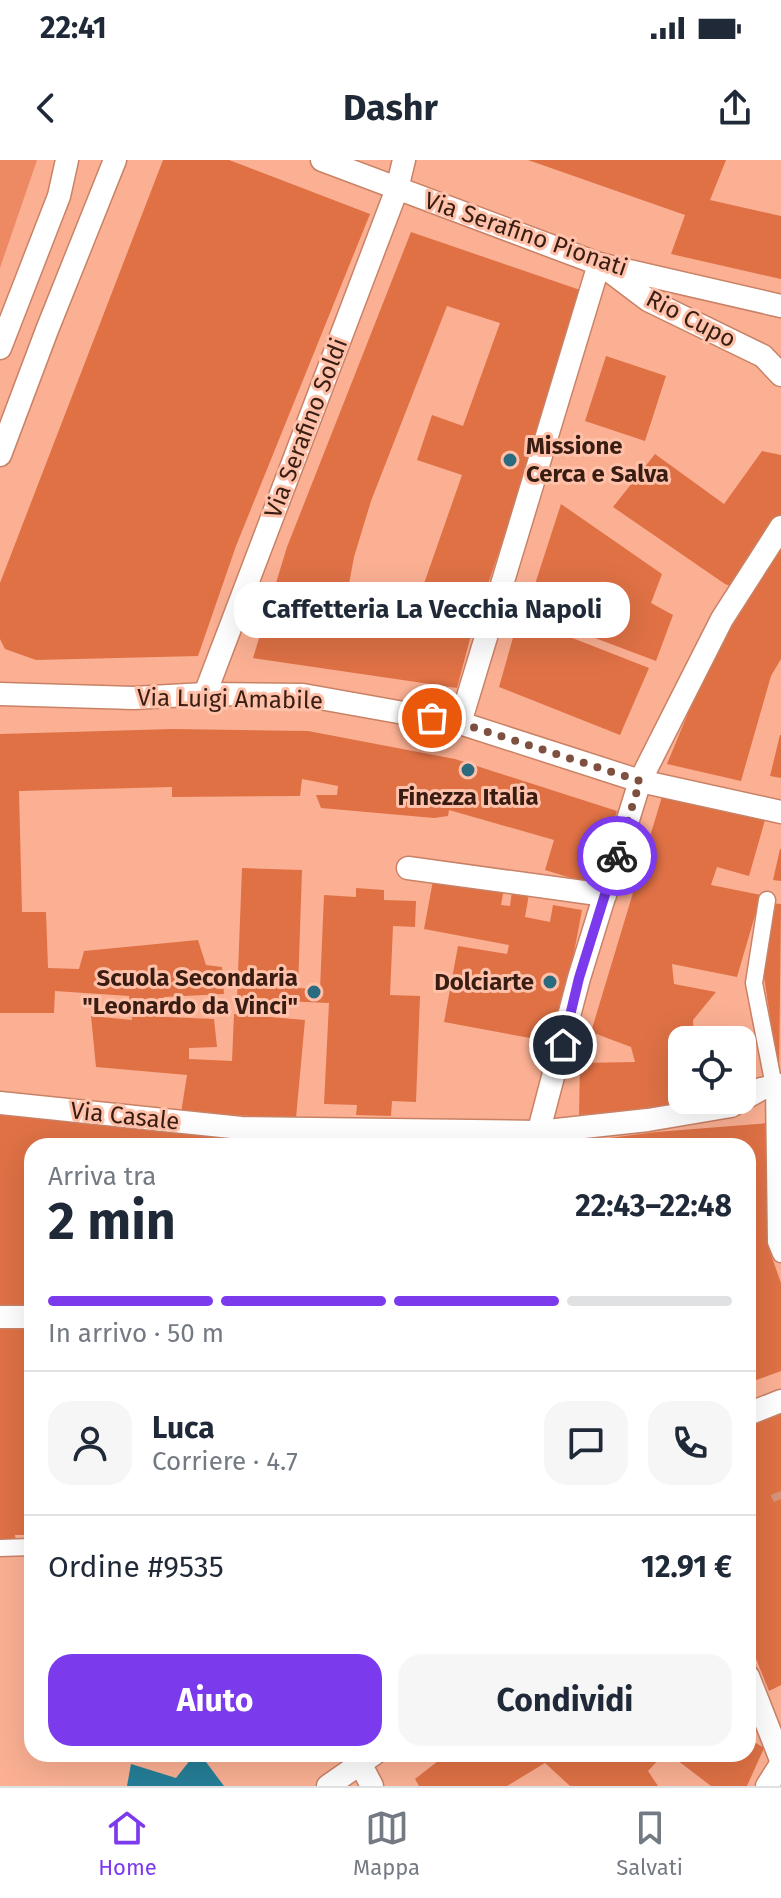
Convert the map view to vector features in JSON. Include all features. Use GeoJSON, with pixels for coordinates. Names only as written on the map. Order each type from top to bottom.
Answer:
{"type":"FeatureCollection","features":[{"type":"Feature","properties":{"kind":"street"},"geometry":{"type":"LineString","coordinates":[[0,348],[59,196],[67,160]]}},
{"type":"Feature","properties":{"kind":"street"},"geometry":{"type":"LineString","coordinates":[[0,455],[115,160]]}},
{"type":"Feature","properties":{"kind":"street","name":"Via Serafino Pionati"},"geometry":{"type":"LineString","coordinates":[[322,160],[599,264],[781,306]]}},
{"type":"Feature","properties":{"kind":"street","name":"Via Serafino Soldi"},"geometry":{"type":"LineString","coordinates":[[205,694],[397,189],[404,160]]}},
{"type":"Feature","properties":{"kind":"street"},"geometry":{"type":"LineString","coordinates":[[460,723],[599,264]]}},
{"type":"Feature","properties":{"kind":"street","name":"Rio Cupo"},"geometry":{"type":"LineString","coordinates":[[599,264],[648,300],[763,356],[781,375]]}},
{"type":"Feature","properties":{"kind":"street"},"geometry":{"type":"LineString","coordinates":[[537,1138],[640,781],[722,619],[781,527]]}},
{"type":"Feature","properties":{"kind":"street","name":"Via Luigi Amabile"},"geometry":{"type":"LineString","coordinates":[[0,694],[134,698],[205,694],[303,695],[460,723],[640,781],[781,812]]}},
{"type":"Feature","properties":{"kind":"street"},"geometry":{"type":"LineString","coordinates":[[408,868],[605,895]]}},
{"type":"Feature","properties":{"kind":"street"},"geometry":{"type":"LineString","coordinates":[[767,900],[754,983],[777,1086],[776,1242],[781,1254]]}},
{"type":"Feature","properties":{"kind":"street","name":"Via Casale"},"geometry":{"type":"LineString","coordinates":[[756,1092],[777,1086]]}},
{"type":"Feature","properties":{"kind":"street","name":"Via Casale"},"geometry":{"type":"LineString","coordinates":[[0,1103],[241,1137],[389,1138]]}},
{"type":"Feature","properties":{"kind":"street","name":"Via Casale"},"geometry":{"type":"LineString","coordinates":[[543,1138],[684,1114]]}},
{"type":"Feature","properties":{"kind":"street"},"geometry":{"type":"LineString","coordinates":[[0,1317],[24,1317]]}},
{"type":"Feature","properties":{"kind":"street"},"geometry":{"type":"LineString","coordinates":[[756,1411],[781,1401]]}},
{"type":"Feature","properties":{"kind":"street"},"geometry":{"type":"LineString","coordinates":[[0,1548],[24,1547]]}},
{"type":"Feature","properties":{"kind":"street"},"geometry":{"type":"LineString","coordinates":[[756,1698],[781,1762],[767,1786]]}},
{"type":"Feature","properties":{"kind":"street"},"geometry":{"type":"LineString","coordinates":[[328,1786],[364,1762]]}},
{"type":"Feature","properties":{"kind":"street"},"geometry":{"type":"LineString","coordinates":[[367,1762],[372,1786]]}},
{"type":"Feature","properties":{"kind":"shaded area"},"geometry":{"type":"Polygon","coordinates":[[[0,160],[37,160],[0,268],[0,160]]]}},
{"type":"Feature","properties":{"kind":"water"},"geometry":{"type":"Polygon","coordinates":[[[189,1762],[206,1762],[224,1786],[127,1786],[131,1764],[176,1778],[189,1762]]]}},
{"type":"Feature","properties":{"kind":"building"},"geometry":{"type":"Polygon","coordinates":[[[163,160],[229,160],[370,214],[236,546],[198,656],[36,660],[5,649],[0,639],[0,583],[163,160]]]}},
{"type":"Feature","properties":{"kind":"building"},"geometry":{"type":"Polygon","coordinates":[[[528,160],[726,160],[710,200],[781,216],[781,279],[671,254],[685,215],[528,160]]]}},
{"type":"Feature","properties":{"kind":"building"},"geometry":{"type":"Polygon","coordinates":[[[411,232],[586,292],[471,635],[457,688],[253,658],[287,547],[411,232]],[[447,306],[371,501],[354,557],[345,605],[413,615],[462,475],[417,460],[432,415],[463,426],[500,323],[447,306]]]}},
{"type":"Feature","properties":{"kind":"building"},"geometry":{"type":"Polygon","coordinates":[[[606,356],[666,376],[645,441],[585,421],[606,356]]]}},
{"type":"Feature","properties":{"kind":"building"},"geometry":{"type":"Polygon","coordinates":[[[762,451],[781,455],[781,519],[733,587],[613,507],[655,454],[724,504],[762,451]]]}},
{"type":"Feature","properties":{"kind":"building"},"geometry":{"type":"Polygon","coordinates":[[[561,504],[662,574],[651,603],[673,615],[656,661],[526,612],[561,504]]]}},
{"type":"Feature","properties":{"kind":"building"},"geometry":{"type":"Polygon","coordinates":[[[781,538],[781,659],[771,676],[741,781],[667,764],[717,643],[781,538]]]}},
{"type":"Feature","properties":{"kind":"building"},"geometry":{"type":"Polygon","coordinates":[[[518,620],[649,668],[620,735],[499,687],[518,620]]]}},
{"type":"Feature","properties":{"kind":"building"},"geometry":{"type":"Polygon","coordinates":[[[173,729],[308,731],[455,759],[617,811],[594,885],[545,870],[554,840],[449,810],[448,816],[434,818],[321,808],[316,795],[337,795],[338,786],[302,779],[300,796],[172,797],[172,787],[19,791],[22,912],[46,912],[48,968],[79,969],[84,951],[198,940],[206,965],[222,967],[224,994],[164,997],[166,1017],[214,1019],[217,1047],[189,1048],[189,1059],[232,1061],[234,1014],[305,1020],[296,1118],[181,1113],[187,1075],[96,1067],[91,1016],[132,1020],[129,996],[55,991],[54,1013],[0,1013],[0,734],[173,729]]]}},
{"type":"Feature","properties":{"kind":"building"},"geometry":{"type":"Polygon","coordinates":[[[781,735],[781,778],[770,776],[781,735]]]}},
{"type":"Feature","properties":{"kind":"building"},"geometry":{"type":"Polygon","coordinates":[[[664,790],[765,820],[749,876],[717,867],[711,885],[761,895],[737,977],[672,964],[674,984],[716,992],[693,1020],[693,1026],[668,1026],[668,1107],[579,1115],[580,1063],[635,1062],[631,1047],[591,1032],[664,790]]]}},
{"type":"Feature","properties":{"kind":"building"},"geometry":{"type":"Polygon","coordinates":[[[781,849],[781,881],[773,880],[781,849]]]}},
{"type":"Feature","properties":{"kind":"building","name":"Scuola Secondaria \"Leonardo da Vinci\""},"geometry":{"type":"Polygon","coordinates":[[[242,868],[302,870],[298,988],[320,989],[324,895],[356,897],[356,888],[384,890],[384,900],[416,901],[415,927],[393,926],[390,995],[420,996],[416,1102],[392,1101],[391,1116],[356,1115],[357,1105],[324,1104],[329,1003],[237,999],[242,868]]]}},
{"type":"Feature","properties":{"kind":"building"},"geometry":{"type":"Polygon","coordinates":[[[434,875],[504,888],[501,905],[510,906],[512,891],[529,894],[525,917],[550,922],[553,905],[582,910],[557,1043],[444,1022],[458,946],[507,954],[509,945],[424,929],[434,875]]]}},
{"type":"Feature","properties":{"kind":"building"},"geometry":{"type":"Polygon","coordinates":[[[770,903],[781,904],[779,1078],[763,970],[770,903]]]}},
{"type":"Feature","properties":{"kind":"building"},"geometry":{"type":"Polygon","coordinates":[[[0,1111],[236,1134],[236,1138],[24,1138],[24,1307],[0,1307],[0,1111]]]}},
{"type":"Feature","properties":{"kind":"building"},"geometry":{"type":"Polygon","coordinates":[[[769,1123],[769,1249],[781,1283],[781,1371],[756,1380],[756,1138],[610,1138],[769,1123]]]}},
{"type":"Feature","properties":{"kind":"building"},"geometry":{"type":"Polygon","coordinates":[[[257,1136],[300,1138],[257,1138],[257,1136]]]}},
{"type":"Feature","properties":{"kind":"building"},"geometry":{"type":"Polygon","coordinates":[[[0,1323],[24,1323],[24,1535],[15,1535],[16,1542],[0,1543],[0,1323]]]}},
{"type":"Feature","properties":{"kind":"building"},"geometry":{"type":"Polygon","coordinates":[[[781,1411],[781,1685],[769,1691],[756,1659],[756,1422],[781,1411]]]}},
{"type":"Feature","properties":{"kind":"building"},"geometry":{"type":"Polygon","coordinates":[[[756,1743],[764,1748],[747,1786],[711,1786],[680,1762],[756,1762],[756,1743]]]}},
{"type":"Feature","properties":{"kind":"building"},"geometry":{"type":"Polygon","coordinates":[[[437,1762],[656,1762],[648,1771],[658,1786],[570,1786],[545,1763],[507,1786],[419,1786],[415,1779],[437,1762]]]}},
{"type":"Feature","properties":{"kind":"tunnel"},"geometry":{"type":"LineString","coordinates":[[778,1492],[781,1499]]}},
{"type":"Feature","properties":{"kind":"way so far"},"geometry":{"type":"LineString","coordinates":[[432,718],[460,723],[640,781],[617,856]]}},
{"type":"Feature","properties":{"kind":"place","name":"Missione Cerca e Salva"},"geometry":{"type":"Point","coordinates":[510,460]}},
{"type":"Feature","properties":{"kind":"place","name":"Caffetteria La Vecchia Napoli"},"geometry":{"type":"Point","coordinates":[432,718]}},
{"type":"Feature","properties":{"kind":"place","name":"Finezza Italia"},"geometry":{"type":"Point","coordinates":[468,770]}},
{"type":"Feature","properties":{"kind":"place","name":"Dolciarte"},"geometry":{"type":"Point","coordinates":[550,982]}},
{"type":"Feature","properties":{"kind":"place","name":"Scuola Secondaria \"Leonardo da Vinci\""},"geometry":{"type":"Point","coordinates":[314,992]}},
{"type":"Feature","properties":{"kind":"route"},"geometry":{"type":"LineString","coordinates":[[563,1045],[579,978],[617,856]]}}]}
